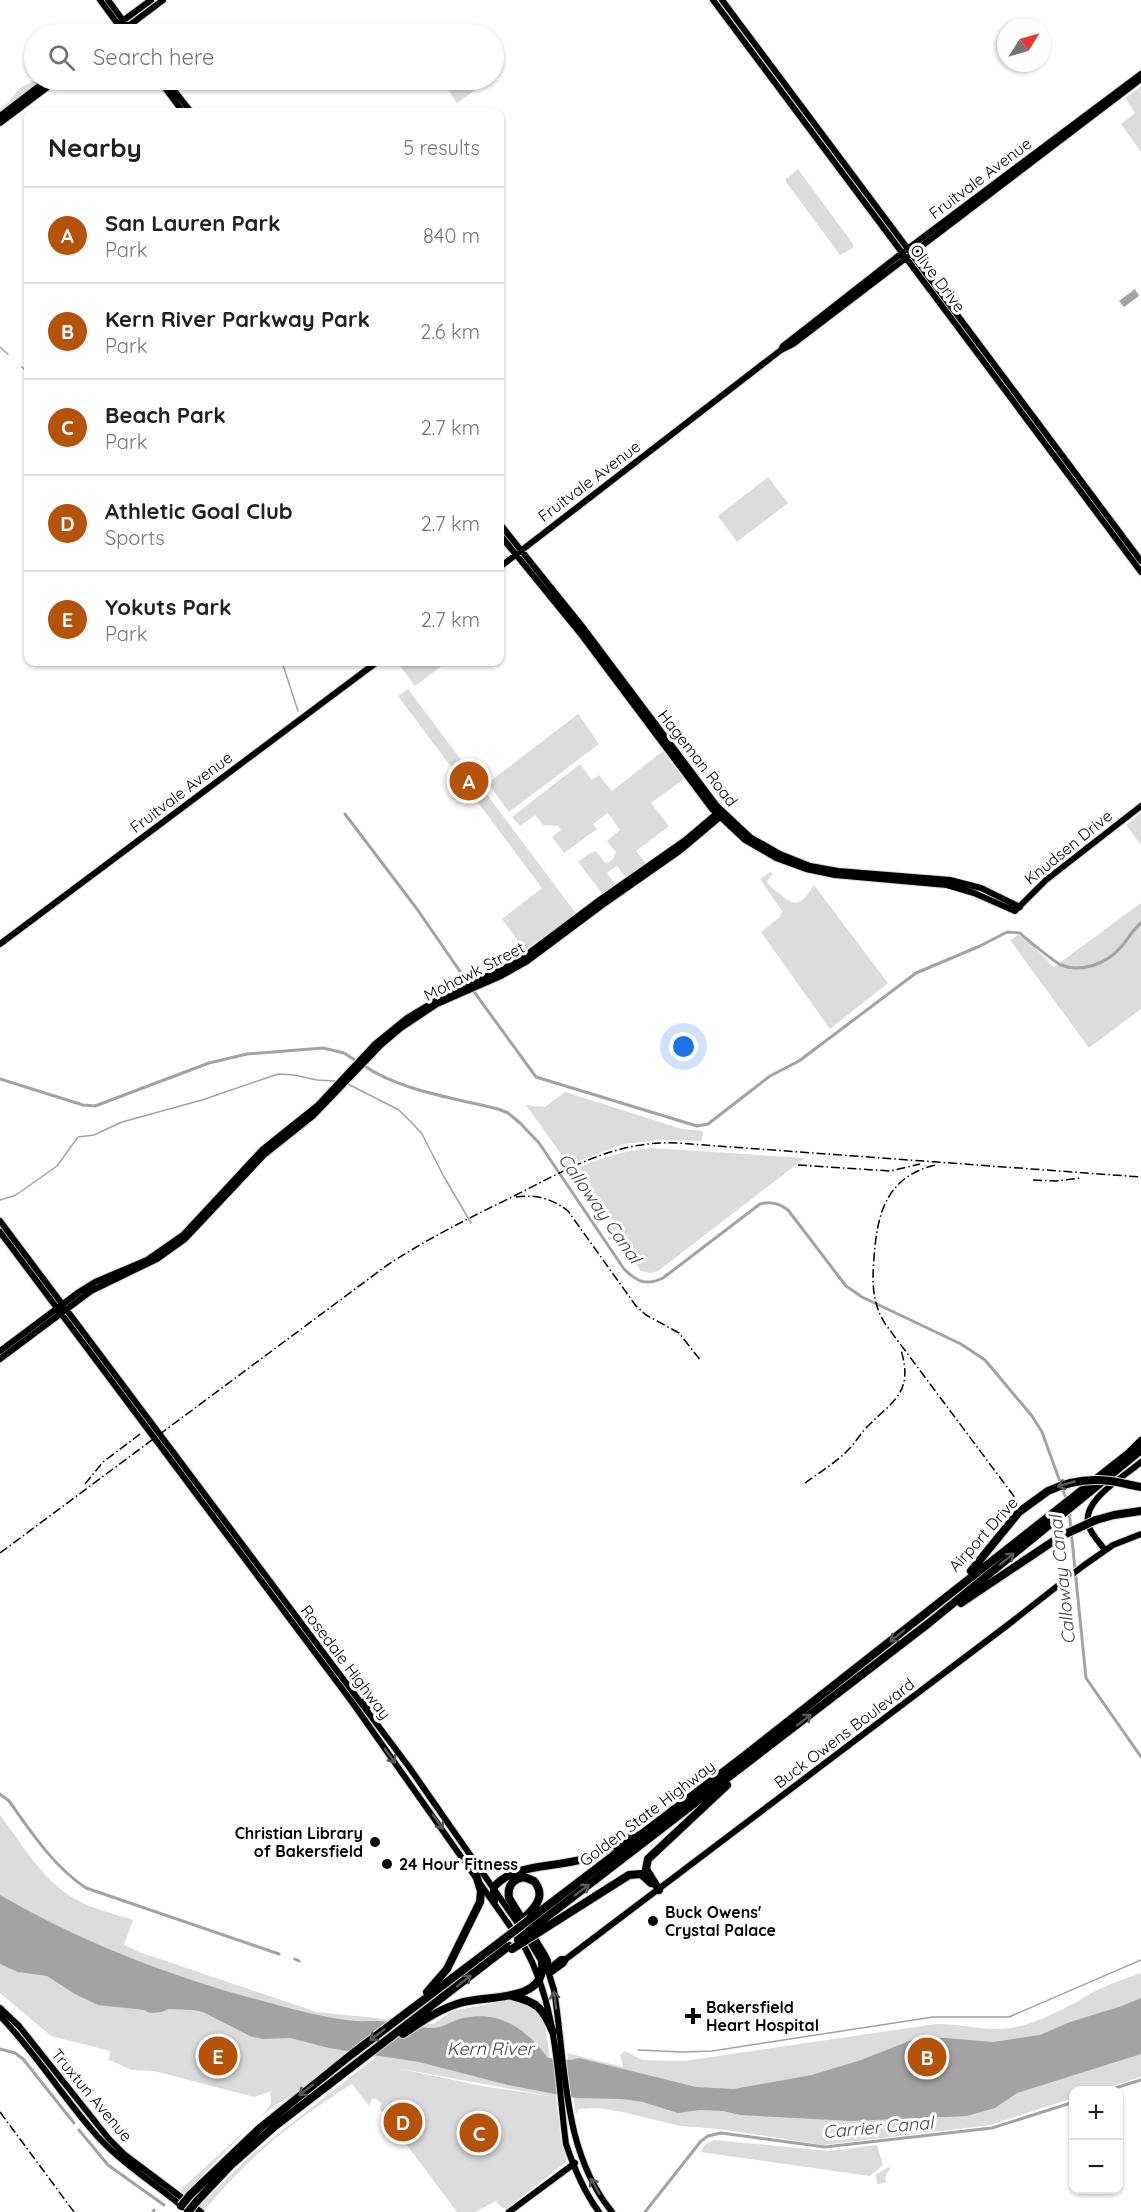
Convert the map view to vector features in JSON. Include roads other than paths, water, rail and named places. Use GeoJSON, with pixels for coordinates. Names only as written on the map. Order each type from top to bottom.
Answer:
{"type":"FeatureCollection","features":[{"type":"Feature","properties":{"kind":"highway","name":"Golden State Highway"},"geometry":{"type":"LineString","coordinates":[[1108,1474],[1141,1441]]}},
{"type":"Feature","properties":{"kind":"highway","name":"Golden State Highway"},"geometry":{"type":"LineString","coordinates":[[755,1753],[923,1615],[1141,1450]]}},
{"type":"Feature","properties":{"kind":"highway","name":"Airport Drive"},"geometry":{"type":"LineString","coordinates":[[923,1615],[977,1566],[1021,1510],[1048,1491],[1085,1480],[1108,1480],[1141,1487]]}},
{"type":"Feature","properties":{"kind":"highway","name":"Airport Drive"},"geometry":{"type":"LineString","coordinates":[[929,1623],[940,1618],[1061,1536],[1096,1520],[1141,1511]]}},
{"type":"Feature","properties":{"kind":"highway","name":"Golden State Highway"},"geometry":{"type":"LineString","coordinates":[[183,2211],[244,2141],[352,2054],[474,1962],[503,1937],[533,1923],[929,1623],[1028,1537]]}},
{"type":"Feature","properties":{"kind":"highway","name":"Golden State Highway"},"geometry":{"type":"LineString","coordinates":[[194,2198],[259,2140],[508,1949],[533,1923],[666,1814],[742,1763]]}},
{"type":"Feature","properties":{"kind":"highway"},"geometry":{"type":"LineString","coordinates":[[658,1890],[646,1869],[649,1857],[742,1763]]}},
{"type":"Feature","properties":{"kind":"highway"},"geometry":{"type":"LineString","coordinates":[[494,1901],[492,1892],[494,1887],[512,1873],[591,1857],[666,1814]]}},
{"type":"Feature","properties":{"kind":"highway"},"geometry":{"type":"LineString","coordinates":[[533,1923],[633,1874],[645,1876],[658,1890]]}},
{"type":"Feature","properties":{"kind":"highway"},"geometry":{"type":"LineString","coordinates":[[402,2016],[439,1980],[457,1950],[481,1898],[476,1875]]}},
{"type":"Feature","properties":{"kind":"highway"},"geometry":{"type":"LineString","coordinates":[[388,2040],[461,2002],[529,1990],[543,1971],[547,1961],[509,1898],[510,1886],[516,1879],[522,1877],[534,1881],[540,1892],[533,1923]]}},
{"type":"Feature","properties":{"kind":"highway"},"geometry":{"type":"LineString","coordinates":[[510,1995],[528,1999],[538,2007],[545,2014],[553,2032]]}},
{"type":"Feature","properties":{"kind":"main road"},"geometry":{"type":"LineString","coordinates":[[100,0],[121,23]]}},
{"type":"Feature","properties":{"kind":"main road"},"geometry":{"type":"LineString","coordinates":[[108,0],[121,23]]}},
{"type":"Feature","properties":{"kind":"main road"},"geometry":{"type":"LineString","coordinates":[[121,23],[151,0]]}},
{"type":"Feature","properties":{"kind":"main road"},"geometry":{"type":"LineString","coordinates":[[133,24],[163,0]]}},
{"type":"Feature","properties":{"kind":"main road","name":"Olive Drive"},"geometry":{"type":"LineString","coordinates":[[713,0],[848,180],[907,253],[1141,561]]}},
{"type":"Feature","properties":{"kind":"main road","name":"Olive Drive"},"geometry":{"type":"LineString","coordinates":[[722,0],[1141,572]]}},
{"type":"Feature","properties":{"kind":"main road"},"geometry":{"type":"LineString","coordinates":[[758,60],[762,60],[775,76],[780,78]]}},
{"type":"Feature","properties":{"kind":"main road","name":"Fruitvale Avenue"},"geometry":{"type":"LineString","coordinates":[[1113,98],[1141,74]]}},
{"type":"Feature","properties":{"kind":"main road","name":"Fruitvale Avenue"},"geometry":{"type":"LineString","coordinates":[[781,350],[824,314],[1141,79]]}},
{"type":"Feature","properties":{"kind":"main road"},"geometry":{"type":"LineString","coordinates":[[0,116],[34,90]]}},
{"type":"Feature","properties":{"kind":"main road"},"geometry":{"type":"LineString","coordinates":[[0,123],[44,90]]}},
{"type":"Feature","properties":{"kind":"main road"},"geometry":{"type":"LineString","coordinates":[[169,90],[180,108]]}},
{"type":"Feature","properties":{"kind":"main road"},"geometry":{"type":"LineString","coordinates":[[173,90],[188,108]]}},
{"type":"Feature","properties":{"kind":"main road"},"geometry":{"type":"LineString","coordinates":[[806,123],[825,139]]}},
{"type":"Feature","properties":{"kind":"main road"},"geometry":{"type":"LineString","coordinates":[[848,180],[852,180],[866,194]]}},
{"type":"Feature","properties":{"kind":"main road","name":"Fruitvale Avenue"},"geometry":{"type":"LineString","coordinates":[[504,564],[781,350],[816,327],[907,253]]}},
{"type":"Feature","properties":{"kind":"main road"},"geometry":{"type":"LineString","coordinates":[[816,327],[824,314]]}},
{"type":"Feature","properties":{"kind":"main road"},"geometry":{"type":"LineString","coordinates":[[1086,499],[1092,501],[1103,514],[1106,513]]}},
{"type":"Feature","properties":{"kind":"main road","name":"Hageman Road"},"geometry":{"type":"LineString","coordinates":[[504,530],[541,585],[719,815],[756,847],[797,867],[835,875],[947,885],[1018,909]]}},
{"type":"Feature","properties":{"kind":"main road","name":"Hageman Road"},"geometry":{"type":"LineString","coordinates":[[504,539],[563,604],[698,780],[719,815]]}},
{"type":"Feature","properties":{"kind":"main road"},"geometry":{"type":"LineString","coordinates":[[541,585],[551,590],[563,604]]}},
{"type":"Feature","properties":{"kind":"main road","name":"Fruitvale Avenue"},"geometry":{"type":"LineString","coordinates":[[0,944],[372,666]]}},
{"type":"Feature","properties":{"kind":"main road"},"geometry":{"type":"LineString","coordinates":[[624,692],[629,694],[640,709],[646,712]]}},
{"type":"Feature","properties":{"kind":"main road"},"geometry":{"type":"LineString","coordinates":[[676,760],[694,780],[698,780]]}},
{"type":"Feature","properties":{"kind":"main road","name":"Knudsen Drive"},"geometry":{"type":"LineString","coordinates":[[1018,909],[1046,880],[1141,806]]}},
{"type":"Feature","properties":{"kind":"main road"},"geometry":{"type":"LineString","coordinates":[[415,1015],[445,995],[472,986],[525,956],[719,815]]}},
{"type":"Feature","properties":{"kind":"main road","name":"Mohawk Street"},"geometry":{"type":"LineString","coordinates":[[0,1351],[62,1309],[157,1259],[185,1239],[264,1155],[313,1116],[382,1038],[415,1015],[526,962],[681,850],[719,815]]}},
{"type":"Feature","properties":{"kind":"main road"},"geometry":{"type":"LineString","coordinates":[[552,942],[582,914]]}},
{"type":"Feature","properties":{"kind":"main road"},"geometry":{"type":"LineString","coordinates":[[498,977],[522,962],[525,956]]}},
{"type":"Feature","properties":{"kind":"main road","name":"Mohawk Street"},"geometry":{"type":"LineString","coordinates":[[361,1062],[395,1030],[415,1015]]}},
{"type":"Feature","properties":{"kind":"main road","name":"Rosedale Highway"},"geometry":{"type":"LineString","coordinates":[[0,1221],[62,1309],[354,1706],[543,1971],[544,1993],[581,2159],[595,2187],[612,2212]]}},
{"type":"Feature","properties":{"kind":"main road","name":"Rosedale Highway"},"geometry":{"type":"LineString","coordinates":[[0,1232],[62,1309],[389,1741],[494,1887],[554,1990],[561,2104],[566,2144],[586,2192],[599,2212]]}},
{"type":"Feature","properties":{"kind":"main road","name":"Mohawk Street"},"geometry":{"type":"LineString","coordinates":[[0,1359],[62,1309]]}},
{"type":"Feature","properties":{"kind":"main road"},"geometry":{"type":"LineString","coordinates":[[1105,1550],[1089,1527],[1087,1518],[1089,1509],[1096,1499],[1141,1462]]}},
{"type":"Feature","properties":{"kind":"main road","name":"Buck Owens Boulevard"},"geometry":{"type":"LineString","coordinates":[[543,1971],[561,1959],[566,1959],[658,1890],[1010,1624],[1083,1566],[1121,1541],[1141,1534]]}},
{"type":"Feature","properties":{"kind":"main road"},"geometry":{"type":"LineString","coordinates":[[300,1632],[309,1636]]}},
{"type":"Feature","properties":{"kind":"main road"},"geometry":{"type":"LineString","coordinates":[[367,1697],[364,1702],[389,1741]]}},
{"type":"Feature","properties":{"kind":"main road"},"geometry":{"type":"LineString","coordinates":[[354,1706],[358,1707],[379,1734],[389,1741]]}},
{"type":"Feature","properties":{"kind":"main road","name":"Truxtun Avenue"},"geometry":{"type":"LineString","coordinates":[[0,2008],[26,2035],[100,2130],[125,2154],[201,2212]]}},
{"type":"Feature","properties":{"kind":"main road","name":"Truxtun Avenue"},"geometry":{"type":"LineString","coordinates":[[0,2016],[34,2053],[89,2126],[121,2159],[183,2211]]}},
{"type":"Feature","properties":{"kind":"main road"},"geometry":{"type":"LineString","coordinates":[[121,2159],[153,2175]]}},
{"type":"Feature","properties":{"kind":"main road"},"geometry":{"type":"LineString","coordinates":[[509,2212],[581,2159]]}},
{"type":"Feature","properties":{"kind":"water"},"geometry":{"type":"Polygon","coordinates":[[[1135,289],[1139,296],[1124,307],[1119,301],[1135,289]]]}},
{"type":"Feature","properties":{"kind":"water","name":"Kern River"},"geometry":{"type":"Polygon","coordinates":[[[0,1895],[96,1944],[197,1982],[266,2002],[333,2018],[384,2021],[427,2028],[440,2027],[455,2020],[476,2016],[500,2019],[531,2038],[548,2058],[571,2060],[579,2058],[696,2087],[734,2089],[812,2075],[861,2060],[917,2038],[993,2042],[1040,2035],[1070,2022],[1141,1998],[1141,2054],[1017,2093],[995,2108],[967,2116],[851,2121],[740,2115],[723,2111],[700,2110],[678,2113],[643,2102],[576,2098],[508,2085],[419,2062],[329,2048],[290,2038],[263,2039],[250,2036],[203,2012],[193,2010],[168,2009],[150,2013],[144,2010],[98,2005],[75,1994],[47,1976],[18,1972],[0,1964],[0,1895]]]}},
{"type":"Feature","properties":{"kind":"waterway"},"geometry":{"type":"LineString","coordinates":[[0,347],[8,354]]}},
{"type":"Feature","properties":{"kind":"waterway"},"geometry":{"type":"LineString","coordinates":[[283,666],[298,711]]}},
{"type":"Feature","properties":{"kind":"waterway"},"geometry":{"type":"LineString","coordinates":[[345,814],[417,909],[468,983]]}},
{"type":"Feature","properties":{"kind":"waterway"},"geometry":{"type":"LineString","coordinates":[[472,989],[536,1077],[697,1126],[708,1124],[770,1076],[799,1061],[916,973],[1007,932],[1020,933],[1061,965],[1077,968],[1093,966],[1114,954],[1141,923]]}},
{"type":"Feature","properties":{"kind":"waterway","name":"Calloway Canal"},"geometry":{"type":"LineString","coordinates":[[0,1079],[83,1105],[95,1106],[209,1063],[247,1054],[323,1048],[344,1053],[358,1062]]}},
{"type":"Feature","properties":{"kind":"waterway","name":"Calloway Canal"},"geometry":{"type":"LineString","coordinates":[[363,1065],[378,1074],[411,1087],[508,1113],[539,1143],[624,1269],[642,1281],[652,1282],[663,1278],[760,1204],[778,1204],[785,1208],[846,1286],[862,1297],[961,1344],[985,1360],[1032,1416],[1042,1432],[1067,1501]]}},
{"type":"Feature","properties":{"kind":"waterway"},"geometry":{"type":"LineString","coordinates":[[0,1200],[16,1195],[57,1166],[78,1137],[94,1135],[122,1122],[202,1100],[278,1074],[336,1081]]}},
{"type":"Feature","properties":{"kind":"waterway"},"geometry":{"type":"LineString","coordinates":[[346,1083],[399,1110],[422,1134],[471,1223]]}},
{"type":"Feature","properties":{"kind":"waterway","name":"Calloway Canal"},"geometry":{"type":"LineString","coordinates":[[1069,1510],[1086,1678],[1141,1757]]}},
{"type":"Feature","properties":{"kind":"waterway"},"geometry":{"type":"LineString","coordinates":[[0,1794],[9,1801],[63,1870],[86,1888],[279,1954]]}},
{"type":"Feature","properties":{"kind":"waterway"},"geometry":{"type":"LineString","coordinates":[[295,1959],[299,1961]]}},
{"type":"Feature","properties":{"kind":"waterway"},"geometry":{"type":"LineString","coordinates":[[638,2050],[712,2051],[933,2017],[1009,2017],[1141,1960]]}},
{"type":"Feature","properties":{"kind":"waterway","name":"Carrier Canal"},"geometry":{"type":"LineString","coordinates":[[0,2049],[15,2053],[23,2059],[74,2123]]}},
{"type":"Feature","properties":{"kind":"waterway","name":"Carrier Canal"},"geometry":{"type":"LineString","coordinates":[[1122,2086],[1141,2080]]}},
{"type":"Feature","properties":{"kind":"waterway","name":"Carrier Canal"},"geometry":{"type":"LineString","coordinates":[[645,2212],[701,2141],[708,2136],[721,2133],[825,2147],[992,2128],[1069,2104]]}},
{"type":"Feature","properties":{"kind":"waterway","name":"Carrier Canal"},"geometry":{"type":"LineString","coordinates":[[79,2130],[108,2165],[164,2205]]}},
{"type":"Feature","properties":{"kind":"railway"},"geometry":{"type":"LineString","coordinates":[[0,1553],[401,1256],[570,1168],[611,1152],[654,1143],[677,1143],[1141,1177]]}},
{"type":"Feature","properties":{"kind":"railway"},"geometry":{"type":"LineString","coordinates":[[798,1165],[890,1171],[920,1164]]}},
{"type":"Feature","properties":{"kind":"railway"},"geometry":{"type":"LineString","coordinates":[[935,1165],[905,1178],[887,1200],[875,1242],[874,1293],[878,1309],[886,1325],[1016,1499]]}},
{"type":"Feature","properties":{"kind":"railway"},"geometry":{"type":"LineString","coordinates":[[1033,1180],[1056,1181],[1081,1178]]}},
{"type":"Feature","properties":{"kind":"railway"},"geometry":{"type":"LineString","coordinates":[[516,1197],[544,1198],[568,1211],[636,1306],[646,1315],[679,1333],[701,1361]]}},
{"type":"Feature","properties":{"kind":"railway"},"geometry":{"type":"LineString","coordinates":[[805,1483],[844,1454],[898,1395],[905,1377],[901,1350]]}},
{"type":"Feature","properties":{"kind":"railway"},"geometry":{"type":"LineString","coordinates":[[85,1484],[103,1462],[140,1434]]}},
{"type":"Feature","properties":{"kind":"railway"},"geometry":{"type":"LineString","coordinates":[[0,2112],[74,2212]]}},
{"type":"Feature","properties":{"kind":"place","name":"San Lauren Park"},"geometry":{"type":"Point","coordinates":[469,781]}},
{"type":"Feature","properties":{"kind":"place","name":"Christian Library of Bakersfield"},"geometry":{"type":"Point","coordinates":[375,1842]}},
{"type":"Feature","properties":{"kind":"place","name":"24 Hour Fitness"},"geometry":{"type":"Point","coordinates":[387,1864]}},
{"type":"Feature","properties":{"kind":"place","name":"Buck Owens' Crystal Palace"},"geometry":{"type":"Point","coordinates":[653,1921]}},
{"type":"Feature","properties":{"kind":"place","name":"Bakersfield Heart Hospital"},"geometry":{"type":"Point","coordinates":[693,2016]}},
{"type":"Feature","properties":{"kind":"place","name":"Yokuts Park"},"geometry":{"type":"Point","coordinates":[218,2056]}},
{"type":"Feature","properties":{"kind":"place","name":"Kern River Parkway Park"},"geometry":{"type":"Point","coordinates":[927,2057]}},
{"type":"Feature","properties":{"kind":"place","name":"Athletic Goal Club"},"geometry":{"type":"Point","coordinates":[403,2122]}},
{"type":"Feature","properties":{"kind":"place","name":"Beach Park"},"geometry":{"type":"Point","coordinates":[479,2133]}}]}
